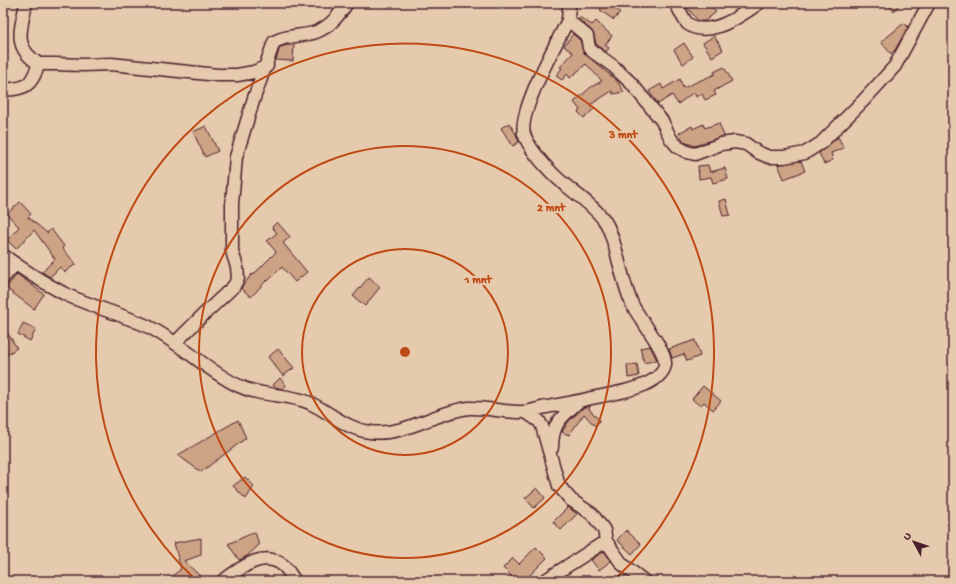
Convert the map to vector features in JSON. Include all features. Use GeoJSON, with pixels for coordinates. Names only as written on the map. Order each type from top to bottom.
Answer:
{"type":"FeatureCollection","features":[{"type":"Feature","properties":{"kind":"street"},"geometry":{"type":"LineString","coordinates":[[26,3],[20,34],[20,43],[30,59],[39,64],[83,66],[111,64],[218,75],[254,72],[266,66]]}},
{"type":"Feature","properties":{"kind":"street"},"geometry":{"type":"LineString","coordinates":[[175,343],[234,286],[238,278],[237,267],[232,250],[232,204],[236,157],[254,98],[274,42],[281,38],[315,32],[330,24],[347,3]]}},
{"type":"Feature","properties":{"kind":"street"},"geometry":{"type":"LineString","coordinates":[[3,255],[15,264],[66,294],[151,328],[228,380],[241,387],[256,392],[297,399],[310,403],[337,420],[356,429],[372,432],[383,432],[468,408],[526,412],[636,389],[659,376],[665,364],[662,350],[631,303],[611,233],[597,212],[556,177],[541,160],[528,143],[524,133],[524,120],[531,98],[568,20],[568,3]]}},
{"type":"Feature","properties":{"kind":"street"},"geometry":{"type":"LineString","coordinates":[[675,3],[681,11],[685,21],[690,25],[705,29],[728,23],[759,3]]}},
{"type":"Feature","properties":{"kind":"street"},"geometry":{"type":"LineString","coordinates":[[568,20],[587,36],[589,48],[613,66],[631,83],[662,121],[671,139],[678,147],[695,154],[722,144],[734,142],[746,144],[757,152],[769,157],[784,157],[805,153],[821,143],[864,100],[895,66],[929,3]]}},
{"type":"Feature","properties":{"kind":"street"},"geometry":{"type":"LineString","coordinates":[[3,90],[17,89],[28,85],[33,79],[39,64]]}},
{"type":"Feature","properties":{"kind":"street"},"geometry":{"type":"LineString","coordinates":[[3,278],[15,264]]}},
{"type":"Feature","properties":{"kind":"street"},"geometry":{"type":"LineString","coordinates":[[551,460],[553,431],[560,420],[578,402]]}},
{"type":"Feature","properties":{"kind":"street"},"geometry":{"type":"LineString","coordinates":[[526,412],[539,421],[559,486],[571,500],[592,514],[604,530],[606,541],[622,564],[644,581]]}},
{"type":"Feature","properties":{"kind":"street"},"geometry":{"type":"LineString","coordinates":[[544,581],[606,541]]}},
{"type":"Feature","properties":{"kind":"street"},"geometry":{"type":"LineString","coordinates":[[223,581],[242,566],[265,558],[273,560],[284,566],[295,581]]}},
{"type":"Feature","properties":{"kind":"building"},"geometry":{"type":"Polygon","coordinates":[[[605,3],[608,3],[620,12],[614,20],[600,10],[605,3]]]}},
{"type":"Feature","properties":{"kind":"building"},"geometry":{"type":"Polygon","coordinates":[[[684,3],[709,3],[716,12],[705,21],[698,21],[684,3]]]}},
{"type":"Feature","properties":{"kind":"building"},"geometry":{"type":"Polygon","coordinates":[[[885,3],[901,3],[894,11],[885,3]]]}},
{"type":"Feature","properties":{"kind":"building"},"geometry":{"type":"Polygon","coordinates":[[[579,17],[592,25],[596,21],[612,36],[605,45],[609,48],[606,52],[596,44],[592,31],[578,19],[579,17]]]}},
{"type":"Feature","properties":{"kind":"building"},"geometry":{"type":"Polygon","coordinates":[[[904,23],[908,27],[895,50],[891,54],[881,42],[904,23]]]}},
{"type":"Feature","properties":{"kind":"building"},"geometry":{"type":"Polygon","coordinates":[[[573,34],[580,40],[584,53],[617,81],[624,92],[613,94],[612,91],[590,105],[594,109],[584,118],[578,112],[580,110],[574,102],[591,87],[602,81],[586,64],[570,78],[567,74],[562,80],[556,76],[562,68],[560,67],[573,53],[564,46],[573,34]]]}},
{"type":"Feature","properties":{"kind":"building"},"geometry":{"type":"Polygon","coordinates":[[[714,36],[723,50],[712,57],[703,43],[714,36]]]}},
{"type":"Feature","properties":{"kind":"building"},"geometry":{"type":"Polygon","coordinates":[[[684,43],[693,57],[683,64],[674,50],[684,43]]]}},
{"type":"Feature","properties":{"kind":"building"},"geometry":{"type":"Polygon","coordinates":[[[294,45],[293,61],[276,60],[280,47],[294,45]]]}},
{"type":"Feature","properties":{"kind":"building"},"geometry":{"type":"Polygon","coordinates":[[[724,67],[732,81],[714,91],[716,95],[705,100],[702,94],[696,97],[694,92],[678,104],[672,95],[658,104],[649,91],[661,84],[663,89],[680,79],[683,88],[715,74],[714,72],[724,67]]]}},
{"type":"Feature","properties":{"kind":"building"},"geometry":{"type":"Polygon","coordinates":[[[509,123],[519,142],[513,146],[501,128],[509,123]]]}},
{"type":"Feature","properties":{"kind":"building"},"geometry":{"type":"Polygon","coordinates":[[[719,123],[724,136],[695,146],[684,142],[679,133],[692,126],[693,129],[703,124],[705,128],[719,123]]]}},
{"type":"Feature","properties":{"kind":"building"},"geometry":{"type":"Polygon","coordinates":[[[206,126],[218,151],[205,157],[193,132],[206,126]]]}},
{"type":"Feature","properties":{"kind":"building"},"geometry":{"type":"Polygon","coordinates":[[[838,137],[844,148],[831,153],[833,160],[824,164],[819,153],[838,137]]]}},
{"type":"Feature","properties":{"kind":"building"},"geometry":{"type":"Polygon","coordinates":[[[801,161],[805,171],[784,179],[778,164],[801,161]]]}},
{"type":"Feature","properties":{"kind":"building"},"geometry":{"type":"Polygon","coordinates":[[[708,165],[710,172],[725,168],[728,179],[713,183],[711,177],[699,179],[698,166],[708,165]]]}},
{"type":"Feature","properties":{"kind":"building"},"geometry":{"type":"Polygon","coordinates":[[[726,199],[730,215],[723,216],[719,201],[726,199]]]}},
{"type":"Feature","properties":{"kind":"building"},"geometry":{"type":"Polygon","coordinates":[[[20,202],[31,214],[28,217],[47,233],[51,229],[64,246],[62,248],[76,264],[65,272],[60,267],[50,277],[42,272],[55,259],[34,230],[16,249],[7,240],[19,227],[7,214],[20,202]]]}},
{"type":"Feature","properties":{"kind":"building"},"geometry":{"type":"Polygon","coordinates":[[[277,222],[290,237],[283,243],[307,272],[295,282],[282,267],[251,297],[241,288],[252,274],[253,275],[276,252],[267,241],[277,233],[272,227],[277,222]]]}},
{"type":"Feature","properties":{"kind":"building"},"geometry":{"type":"Polygon","coordinates":[[[17,274],[44,294],[34,309],[6,288],[17,274]]]}},
{"type":"Feature","properties":{"kind":"building"},"geometry":{"type":"Polygon","coordinates":[[[369,277],[380,287],[365,306],[353,296],[369,277]]]}},
{"type":"Feature","properties":{"kind":"building"},"geometry":{"type":"Polygon","coordinates":[[[23,323],[36,329],[30,341],[18,334],[23,323]]]}},
{"type":"Feature","properties":{"kind":"building"},"geometry":{"type":"Polygon","coordinates":[[[3,326],[17,348],[3,357],[3,326]]]}},
{"type":"Feature","properties":{"kind":"building"},"geometry":{"type":"Polygon","coordinates":[[[695,340],[700,356],[687,361],[684,354],[672,358],[669,349],[695,340]]]}},
{"type":"Feature","properties":{"kind":"building"},"geometry":{"type":"Polygon","coordinates":[[[650,346],[657,360],[644,363],[640,348],[650,346]]]}},
{"type":"Feature","properties":{"kind":"building"},"geometry":{"type":"Polygon","coordinates":[[[278,349],[294,368],[283,376],[268,357],[278,349]]]}},
{"type":"Feature","properties":{"kind":"building"},"geometry":{"type":"Polygon","coordinates":[[[637,364],[639,376],[628,378],[627,365],[637,364]]]}},
{"type":"Feature","properties":{"kind":"building"},"geometry":{"type":"Polygon","coordinates":[[[280,378],[286,385],[283,389],[273,385],[280,378]]]}},
{"type":"Feature","properties":{"kind":"building"},"geometry":{"type":"Polygon","coordinates":[[[703,386],[721,401],[713,410],[704,402],[700,406],[692,399],[703,386]]]}},
{"type":"Feature","properties":{"kind":"building"},"geometry":{"type":"Polygon","coordinates":[[[590,406],[589,409],[600,421],[595,426],[584,414],[569,435],[562,432],[568,422],[583,408],[590,406]]]}},
{"type":"Feature","properties":{"kind":"building"},"geometry":{"type":"Polygon","coordinates":[[[238,420],[246,438],[201,472],[178,455],[238,420]]]}},
{"type":"Feature","properties":{"kind":"building"},"geometry":{"type":"Polygon","coordinates":[[[245,477],[254,486],[246,499],[233,486],[245,477]]]}},
{"type":"Feature","properties":{"kind":"building"},"geometry":{"type":"Polygon","coordinates":[[[537,488],[545,498],[534,508],[525,498],[537,488]]]}},
{"type":"Feature","properties":{"kind":"building"},"geometry":{"type":"Polygon","coordinates":[[[568,507],[577,514],[561,530],[553,522],[568,507]]]}},
{"type":"Feature","properties":{"kind":"building"},"geometry":{"type":"Polygon","coordinates":[[[626,530],[641,544],[632,554],[617,540],[626,530]]]}},
{"type":"Feature","properties":{"kind":"building"},"geometry":{"type":"Polygon","coordinates":[[[255,532],[259,545],[247,556],[239,560],[228,544],[255,532]]]}},
{"type":"Feature","properties":{"kind":"building"},"geometry":{"type":"Polygon","coordinates":[[[201,538],[201,555],[184,561],[201,577],[189,581],[178,581],[170,578],[181,569],[174,543],[201,538]]]}},
{"type":"Feature","properties":{"kind":"building"},"geometry":{"type":"Polygon","coordinates":[[[536,547],[547,558],[524,581],[516,581],[503,568],[513,558],[519,564],[536,547]]]}},
{"type":"Feature","properties":{"kind":"building"},"geometry":{"type":"Polygon","coordinates":[[[604,551],[611,561],[599,570],[591,560],[604,551]]]}}]}
